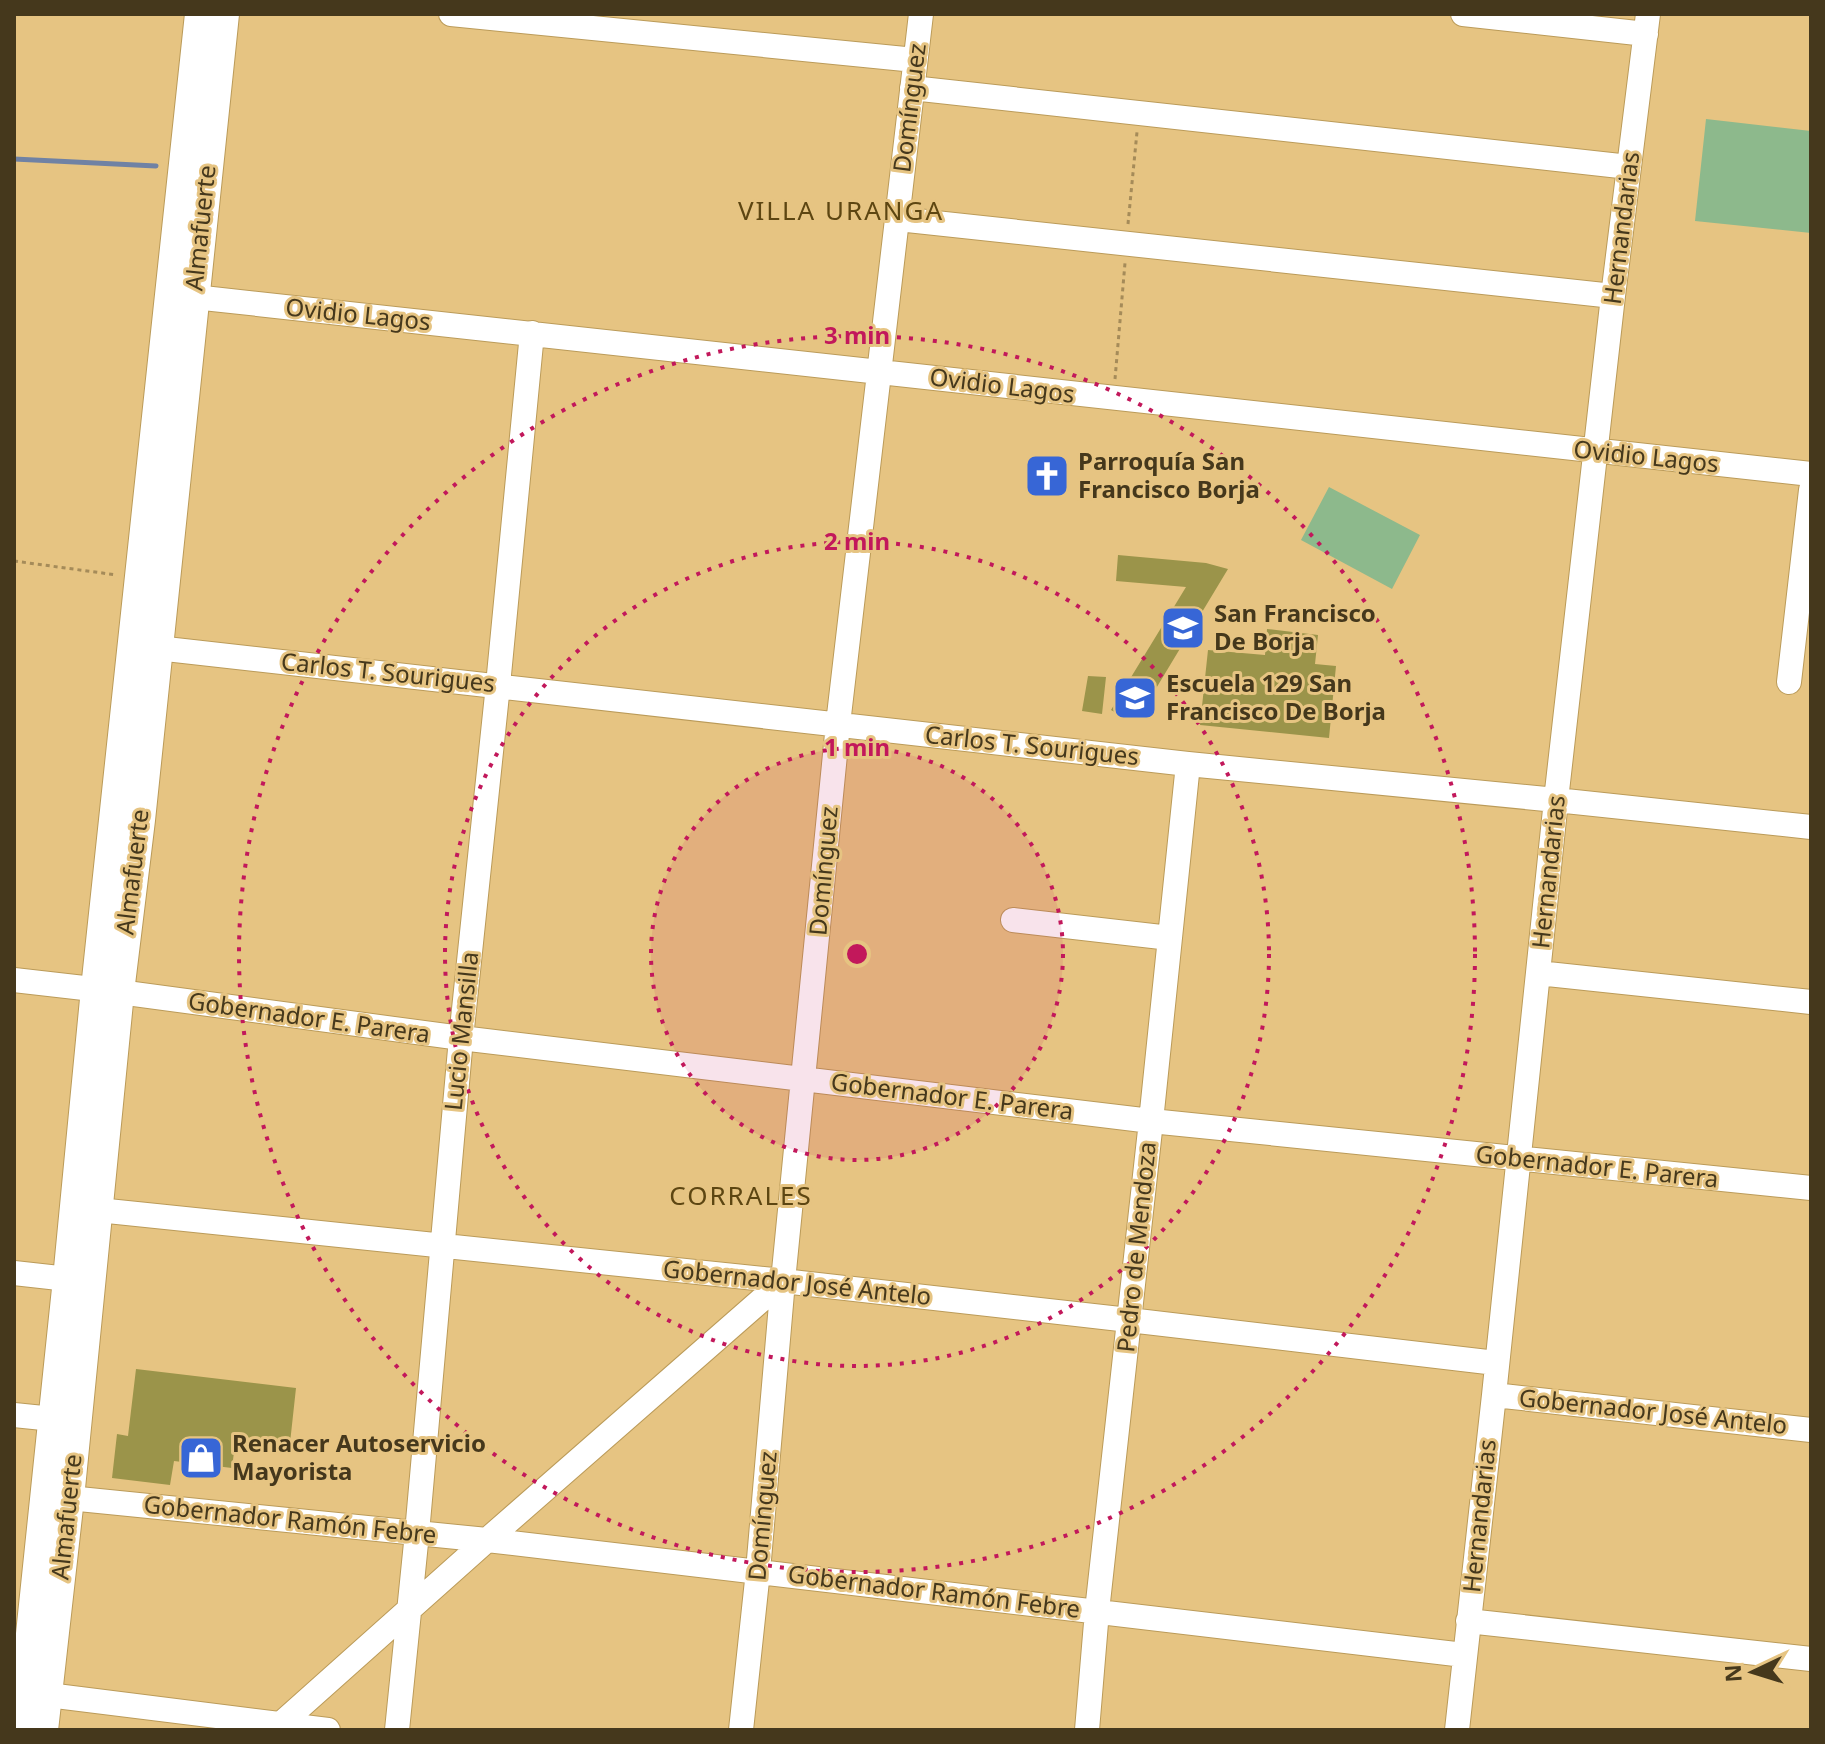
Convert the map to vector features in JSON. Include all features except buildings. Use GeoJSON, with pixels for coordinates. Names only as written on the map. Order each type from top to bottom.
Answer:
{"type":"FeatureCollection","features":[{"type":"Feature","properties":{"kind":"main road","name":"Almafuerte"},"geometry":{"type":"LineString","coordinates":[[43,1730],[98,1210],[107,991],[139,578],[200,14]]}},
{"type":"Feature","properties":{"kind":"main road","name":"Almafuerte"},"geometry":{"type":"LineString","coordinates":[[21,1730],[68,1279],[107,991],[140,820],[224,14]]}},
{"type":"Feature","properties":{"kind":"street"},"geometry":{"type":"LineString","coordinates":[[451,14],[644,23],[915,60]]}},
{"type":"Feature","properties":{"kind":"street","name":"Domínguez"},"geometry":{"type":"LineString","coordinates":[[741,1730],[838,724],[921,14]]}},
{"type":"Feature","properties":{"kind":"street"},"geometry":{"type":"LineString","coordinates":[[1463,14],[1647,24]]}},
{"type":"Feature","properties":{"kind":"street","name":"Hernandarias"},"geometry":{"type":"LineString","coordinates":[[1457,1730],[1556,800],[1647,24]]}},
{"type":"Feature","properties":{"kind":"street"},"geometry":{"type":"LineString","coordinates":[[912,88],[1629,167]]}},
{"type":"Feature","properties":{"kind":"street"},"geometry":{"type":"LineString","coordinates":[[898,219],[1613,296]]}},
{"type":"Feature","properties":{"kind":"street","name":"Ovidio Lagos"},"geometry":{"type":"LineString","coordinates":[[194,297],[1811,474]]}},
{"type":"Feature","properties":{"kind":"street","name":"Lucio Mansilla"},"geometry":{"type":"LineString","coordinates":[[397,1730],[461,1038],[532,333]]}},
{"type":"Feature","properties":{"kind":"street"},"geometry":{"type":"LineString","coordinates":[[1789,682],[1811,490]]}},
{"type":"Feature","properties":{"kind":"street","name":"Carlos T. Sourigues"},"geometry":{"type":"LineString","coordinates":[[157,648],[1188,764],[1811,827]]}},
{"type":"Feature","properties":{"kind":"street","name":"Pedro de Mendoza"},"geometry":{"type":"LineString","coordinates":[[1087,1730],[1097,1611],[1188,764]]}},
{"type":"Feature","properties":{"kind":"street"},"geometry":{"type":"LineString","coordinates":[[1013,920],[1170,938]]}},
{"type":"Feature","properties":{"kind":"street"},"geometry":{"type":"LineString","coordinates":[[1538,973],[1811,1002]]}},
{"type":"Feature","properties":{"kind":"street","name":"Gobernador E. Parera"},"geometry":{"type":"LineString","coordinates":[[14,980],[461,1038],[1151,1121],[1811,1188]]}},
{"type":"Feature","properties":{"kind":"street","name":"Gobernador José Antelo"},"geometry":{"type":"LineString","coordinates":[[98,1210],[783,1281],[1496,1363]]}},
{"type":"Feature","properties":{"kind":"street"},"geometry":{"type":"LineString","coordinates":[[14,1273],[68,1279]]}},
{"type":"Feature","properties":{"kind":"street"},"geometry":{"type":"LineString","coordinates":[[277,1727],[783,1281]]}},
{"type":"Feature","properties":{"kind":"street","name":"Gobernador José Antelo"},"geometry":{"type":"LineString","coordinates":[[1494,1395],[1811,1430]]}},
{"type":"Feature","properties":{"kind":"street"},"geometry":{"type":"LineString","coordinates":[[14,1415],[53,1419]]}},
{"type":"Feature","properties":{"kind":"street","name":"Gobernador Ramón Febre"},"geometry":{"type":"LineString","coordinates":[[69,1498],[487,1540],[1464,1655]]}},
{"type":"Feature","properties":{"kind":"street"},"geometry":{"type":"LineString","coordinates":[[1468,1621],[1811,1659]]}},
{"type":"Feature","properties":{"kind":"street"},"geometry":{"type":"LineString","coordinates":[[48,1695],[277,1727],[328,1730]]}},
{"type":"Feature","properties":{"kind":"path"},"geometry":{"type":"LineString","coordinates":[[14,561],[139,578]]}},
{"type":"Feature","properties":{"kind":"green space"},"geometry":{"type":"Polygon","coordinates":[[[1706,119],[1811,131],[1811,233],[1695,221],[1706,119]]]}},
{"type":"Feature","properties":{"kind":"green space"},"geometry":{"type":"Polygon","coordinates":[[[1329,487],[1420,535],[1392,589],[1301,540],[1329,487]]]}},
{"type":"Feature","properties":{"kind":"waterway"},"geometry":{"type":"LineString","coordinates":[[14,159],[156,166]]}},
{"type":"Feature","properties":{"kind":"place","name":"Parroquía San Francisco Borja"},"geometry":{"type":"Point","coordinates":[1047,476]}},
{"type":"Feature","properties":{"kind":"place","name":"San Francisco De Borja"},"geometry":{"type":"Point","coordinates":[1183,628]}},
{"type":"Feature","properties":{"kind":"place","name":"Escuela 129 San Francisco De Borja"},"geometry":{"type":"Point","coordinates":[1135,698]}},
{"type":"Feature","properties":{"kind":"place","name":"Renacer Autoservicio Mayorista"},"geometry":{"type":"Point","coordinates":[201,1458]}},
{"type":"Feature","properties":{"kind":"district","name":"VILLA URANGA"},"geometry":{"type":"Point","coordinates":[841,211]}},
{"type":"Feature","properties":{"kind":"district","name":"CORRALES"},"geometry":{"type":"Point","coordinates":[741,1196]}}]}
